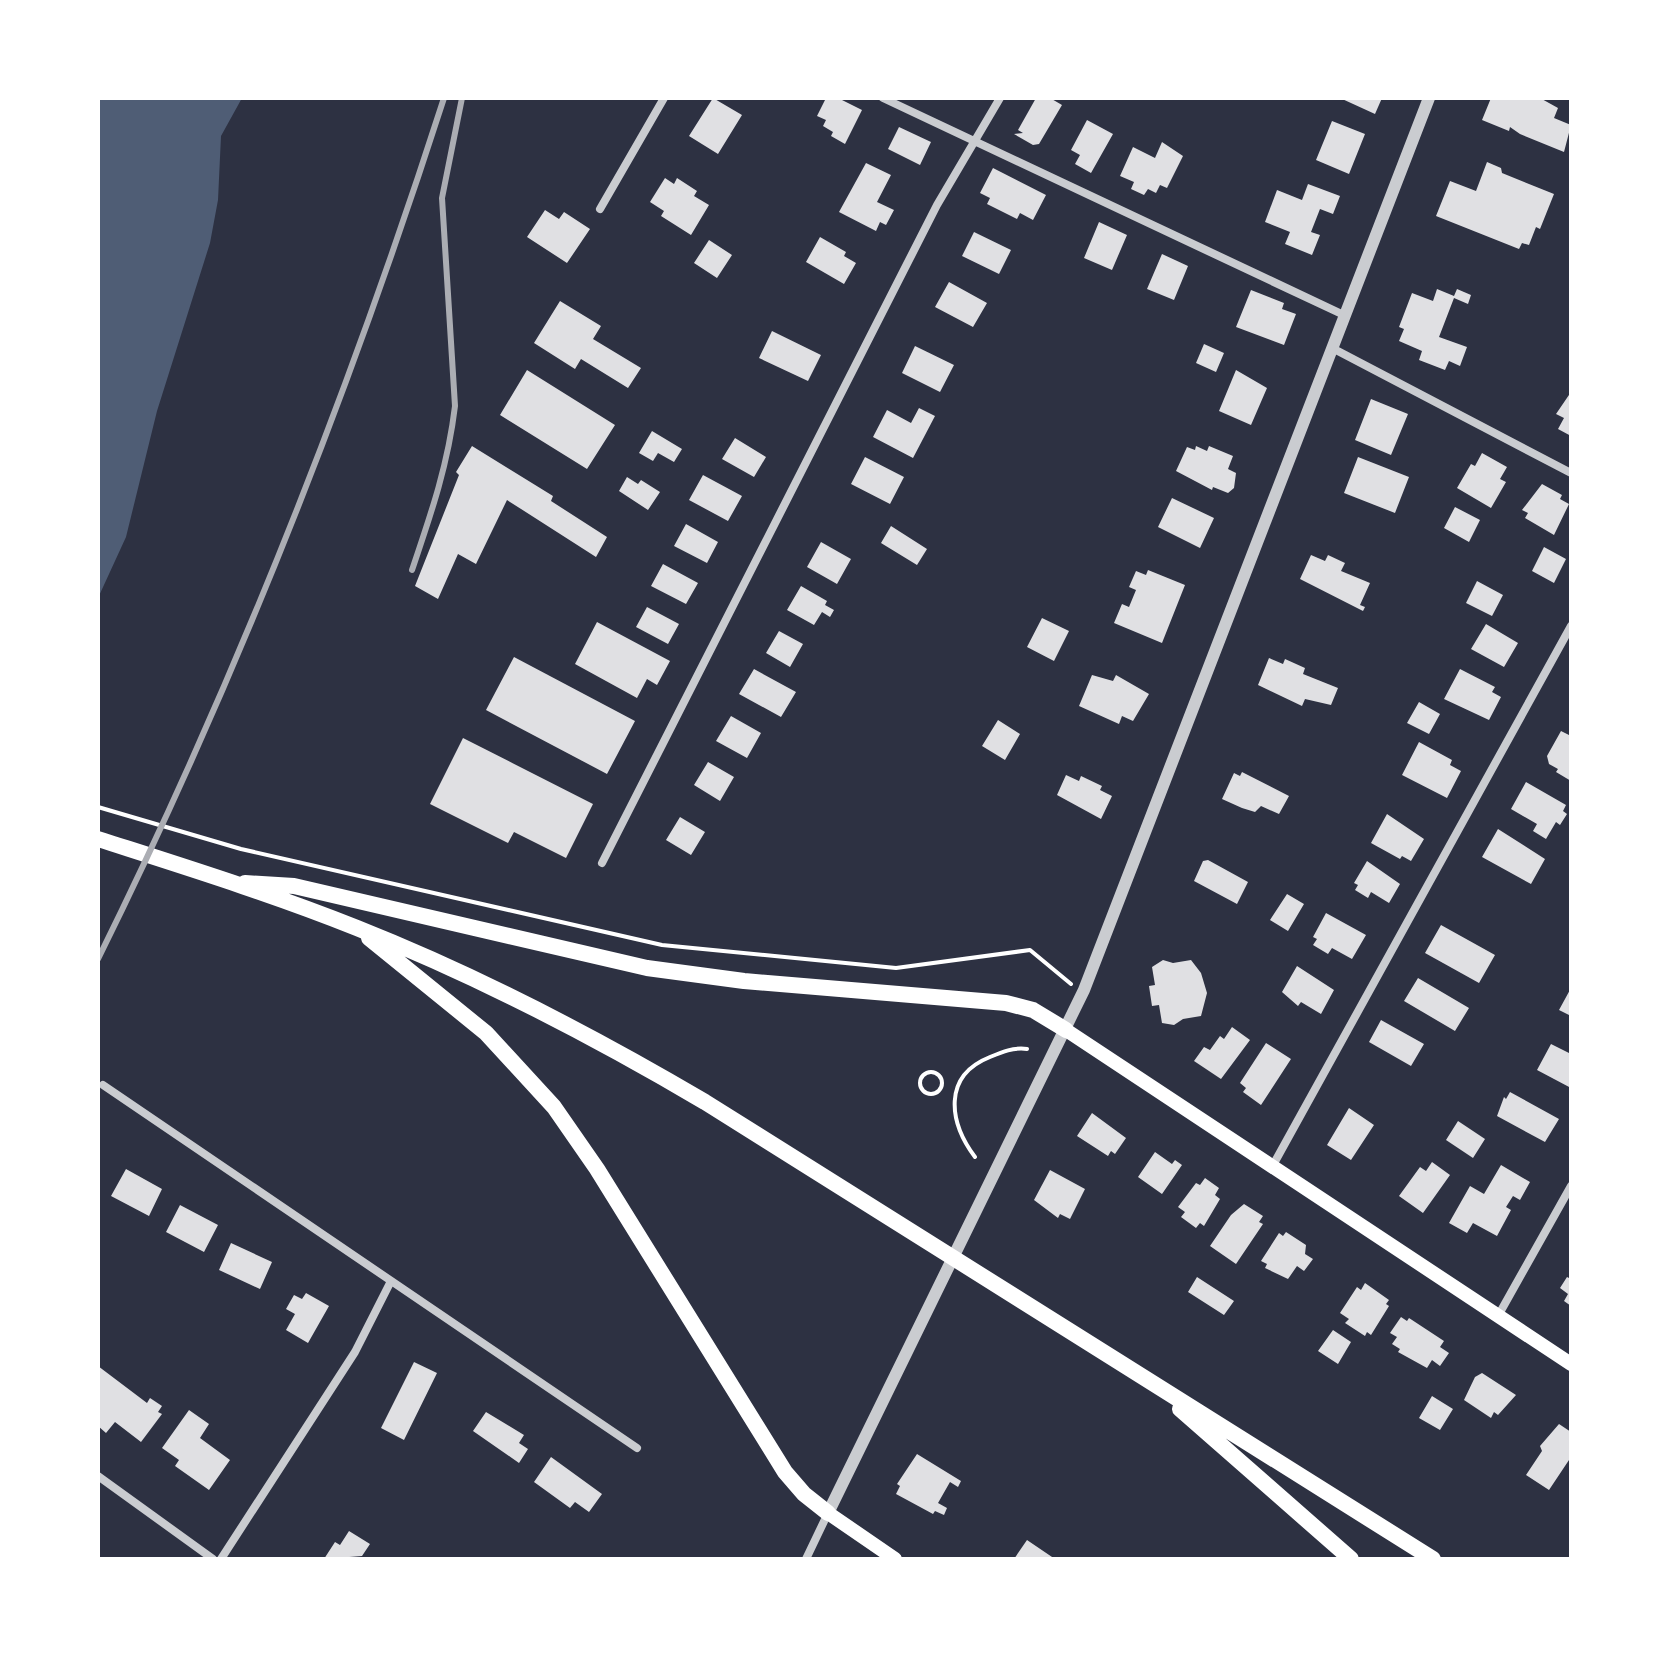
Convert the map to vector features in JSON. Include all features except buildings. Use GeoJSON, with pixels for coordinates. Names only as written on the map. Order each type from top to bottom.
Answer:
{"type":"FeatureCollection","features":[{"type":"Feature","properties":{"kind":"main road"},"geometry":{"type":"LineString","coordinates":[[98,839],[233,883],[359,929],[486,984],[673,1083],[1433,1559]]}},
{"type":"Feature","properties":{"kind":"main road"},"geometry":{"type":"LineString","coordinates":[[233,883],[294,886],[582,955],[695,976],[1006,1003],[1033,1010],[1571,1364]]}},
{"type":"Feature","properties":{"kind":"main road"},"geometry":{"type":"LineString","coordinates":[[359,929],[486,1033],[554,1107],[597,1169],[785,1472],[804,1494],[828,1513],[895,1559]]}},
{"type":"Feature","properties":{"kind":"main road"},"geometry":{"type":"LineString","coordinates":[[1152,1384],[1351,1559]]}},
{"type":"Feature","properties":{"kind":"street"},"geometry":{"type":"LineString","coordinates":[[600,209],[664,98]]}},
{"type":"Feature","properties":{"kind":"street"},"geometry":{"type":"LineString","coordinates":[[883,98],[1347,317]]}},
{"type":"Feature","properties":{"kind":"street"},"geometry":{"type":"LineString","coordinates":[[602,863],[937,205],[1000,98]]}},
{"type":"Feature","properties":{"kind":"street"},"geometry":{"type":"LineString","coordinates":[[806,1559],[1066,1030],[1140,849],[1429,98]]}},
{"type":"Feature","properties":{"kind":"street"},"geometry":{"type":"LineString","coordinates":[[1334,349],[1571,473]]}},
{"type":"Feature","properties":{"kind":"street"},"geometry":{"type":"LineString","coordinates":[[1272,1167],[1571,626]]}},
{"type":"Feature","properties":{"kind":"street"},"geometry":{"type":"LineString","coordinates":[[103,1085],[637,1448]]}},
{"type":"Feature","properties":{"kind":"street"},"geometry":{"type":"LineString","coordinates":[[1498,1316],[1571,1186]]}},
{"type":"Feature","properties":{"kind":"street"},"geometry":{"type":"LineString","coordinates":[[221,1559],[355,1352],[391,1281]]}},
{"type":"Feature","properties":{"kind":"street"},"geometry":{"type":"LineString","coordinates":[[98,1476],[213,1559]]}},
{"type":"Feature","properties":{"kind":"path"},"geometry":{"type":"LineString","coordinates":[[98,807],[224,844],[662,945],[896,968],[1030,950],[1042,956],[1060,978]]}},
{"type":"Feature","properties":{"kind":"path"},"geometry":{"type":"LineString","coordinates":[[975,1157],[954,1118],[954,1094],[967,1072],[980,1061],[1015,1048],[1027,1049]]}},
{"type":"Feature","properties":{"kind":"path"},"geometry":{"type":"LineString","coordinates":[[927,1072],[935,1073],[941,1079],[941,1088],[934,1094],[926,1094],[920,1087],[920,1078],[927,1072]]}},
{"type":"Feature","properties":{"kind":"path"},"geometry":{"type":"LineString","coordinates":[[941,1088],[954,1094]]}},
{"type":"Feature","properties":{"kind":"water"},"geometry":{"type":"Polygon","coordinates":[[[98,98],[242,98],[221,136],[218,200],[210,243],[157,411],[126,537],[98,598],[98,98]]]}},
{"type":"Feature","properties":{"kind":"railway"},"geometry":{"type":"LineString","coordinates":[[98,959],[196,749],[287,535],[369,318],[444,98]]}},
{"type":"Feature","properties":{"kind":"railway"},"geometry":{"type":"LineString","coordinates":[[412,570],[443,469],[455,406],[442,198],[462,98]]}}]}
